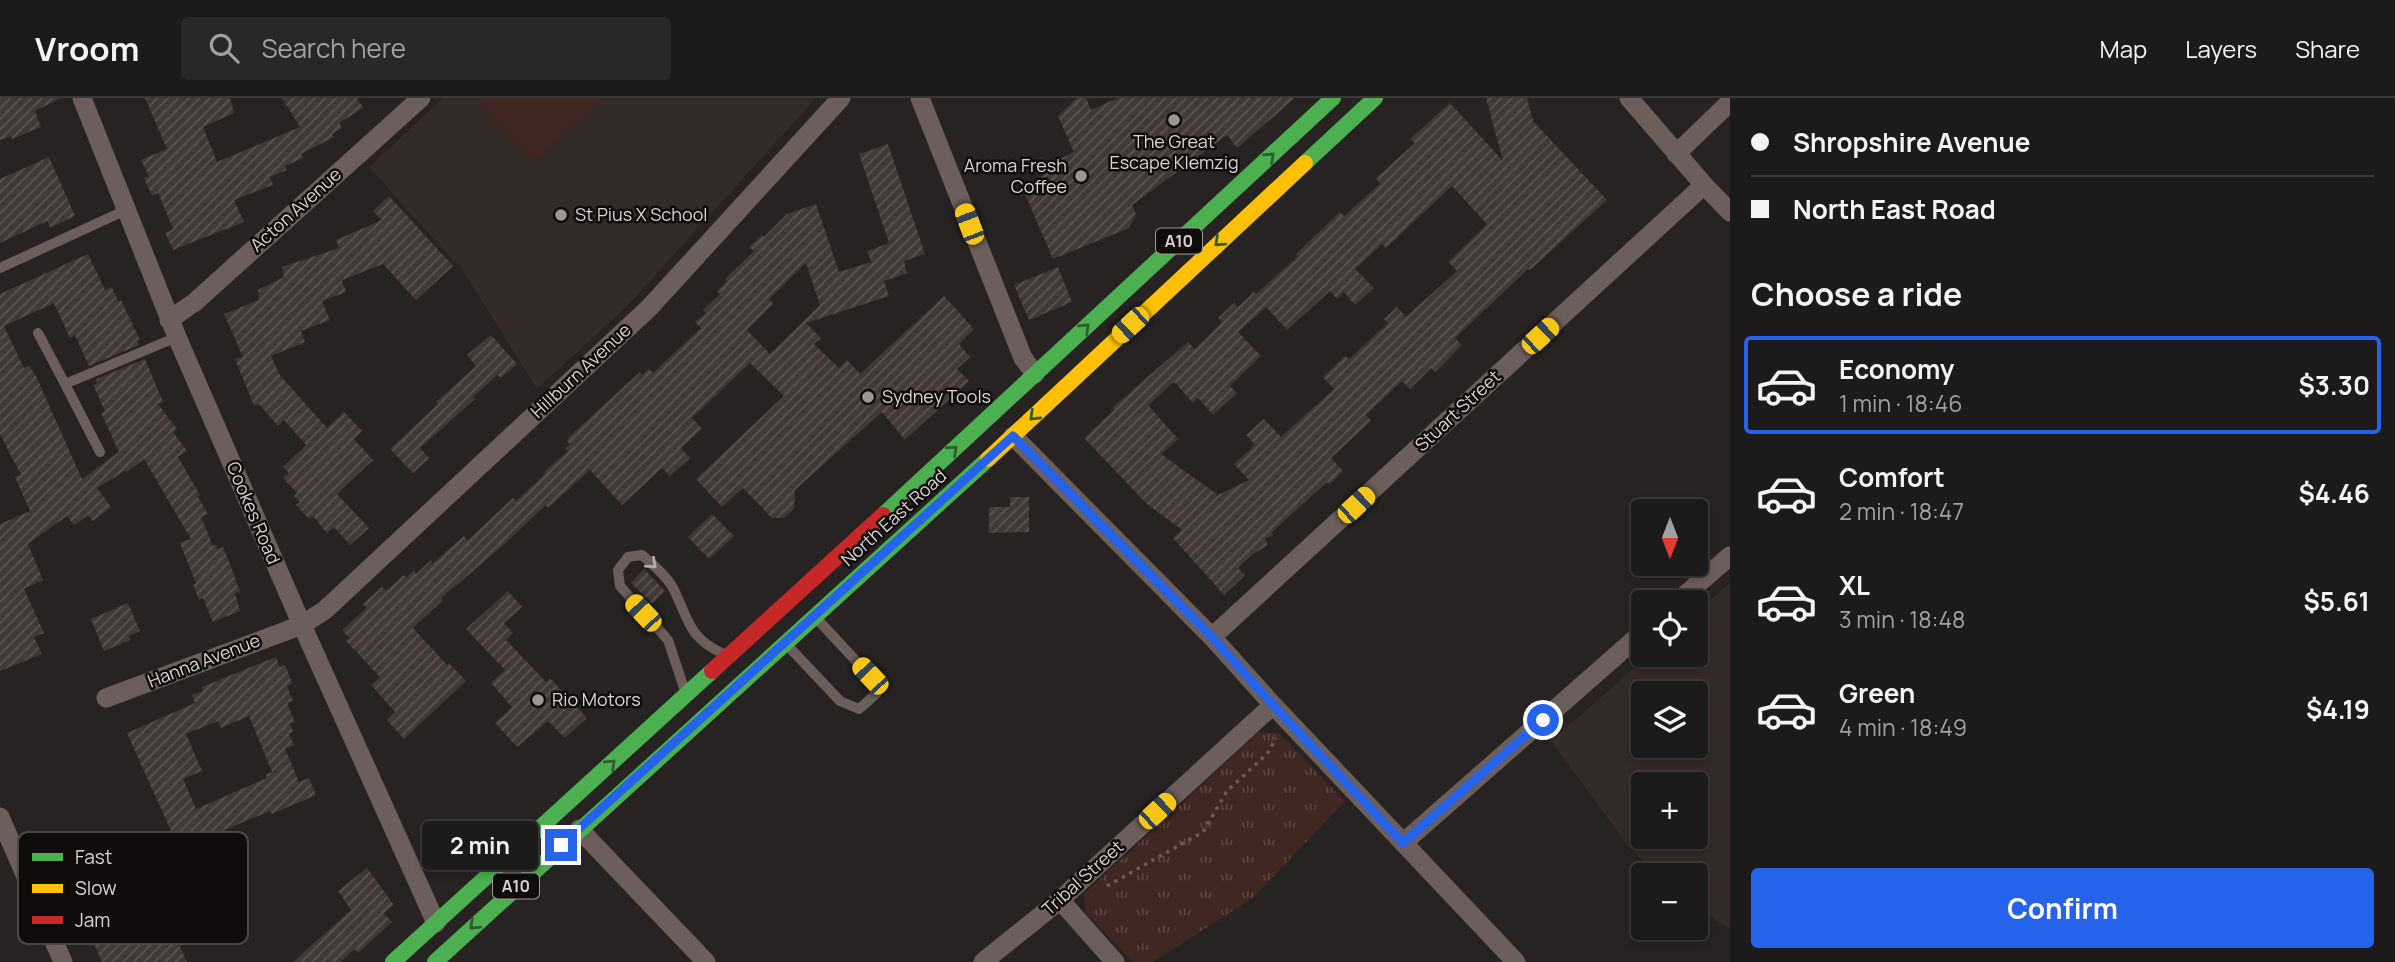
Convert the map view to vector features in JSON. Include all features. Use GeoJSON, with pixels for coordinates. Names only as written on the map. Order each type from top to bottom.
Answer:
{"type":"FeatureCollection","features":[{"type":"Feature","properties":{"kind":"highway","name":"North East Road"},"geometry":{"type":"LineString","coordinates":[[435,962],[579,829],[775,632],[1013,436],[1375,98]]}},
{"type":"Feature","properties":{"kind":"highway","name":"North East Road"},"geometry":{"type":"LineString","coordinates":[[393,962],[729,656],[775,632],[804,606],[992,415],[1325,101]]}},
{"type":"Feature","properties":{"kind":"highway"},"geometry":{"type":"LineString","coordinates":[[1325,101],[1342,130]]}},
{"type":"Feature","properties":{"kind":"highway"},"geometry":{"type":"LineString","coordinates":[[1035,374],[1056,395]]}},
{"type":"Feature","properties":{"kind":"highway"},"geometry":{"type":"LineString","coordinates":[[992,415],[1013,436]]}},
{"type":"Feature","properties":{"kind":"highway"},"geometry":{"type":"LineString","coordinates":[[560,810],[579,829]]}},
{"type":"Feature","properties":{"kind":"highway"},"geometry":{"type":"LineString","coordinates":[[436,923],[454,943]]}},
{"type":"Feature","properties":{"kind":"street","name":"Cookes Road"},"geometry":{"type":"LineString","coordinates":[[82,98],[173,328],[436,923]]}},
{"type":"Feature","properties":{"kind":"street","name":"Acton Avenue"},"geometry":{"type":"LineString","coordinates":[[173,328],[195,302],[421,98]]}},
{"type":"Feature","properties":{"kind":"street","name":"Hillburn Avenue"},"geometry":{"type":"LineString","coordinates":[[302,625],[325,610],[649,308],[841,98]]}},
{"type":"Feature","properties":{"kind":"street"},"geometry":{"type":"LineString","coordinates":[[920,98],[1021,353],[1035,374]]}},
{"type":"Feature","properties":{"kind":"street"},"geometry":{"type":"LineString","coordinates":[[1629,98],[1730,212]]}},
{"type":"Feature","properties":{"kind":"street"},"geometry":{"type":"LineString","coordinates":[[1676,154],[1730,102]]}},
{"type":"Feature","properties":{"kind":"street","name":"Stuart Street"},"geometry":{"type":"LineString","coordinates":[[1212,637],[1704,185]]}},
{"type":"Feature","properties":{"kind":"street"},"geometry":{"type":"LineString","coordinates":[[1013,436],[1212,637],[1516,962]]}},
{"type":"Feature","properties":{"kind":"street"},"geometry":{"type":"LineString","coordinates":[[1691,590],[1730,556]]}},
{"type":"Feature","properties":{"kind":"street","name":"Hanna Avenue"},"geometry":{"type":"LineString","coordinates":[[106,698],[302,625]]}},
{"type":"Feature","properties":{"kind":"street"},"geometry":{"type":"LineString","coordinates":[[1403,843],[1631,643]]}},
{"type":"Feature","properties":{"kind":"street","name":"Tribal Street"},"geometry":{"type":"LineString","coordinates":[[983,962],[1060,900],[1273,705]]}},
{"type":"Feature","properties":{"kind":"street"},"geometry":{"type":"LineString","coordinates":[[0,817],[18,858]]}},
{"type":"Feature","properties":{"kind":"street"},"geometry":{"type":"LineString","coordinates":[[579,829],[706,962]]}},
{"type":"Feature","properties":{"kind":"street"},"geometry":{"type":"LineString","coordinates":[[1060,900],[1115,962]]}},
{"type":"Feature","properties":{"kind":"street"},"geometry":{"type":"LineString","coordinates":[[55,944],[63,962]]}},
{"type":"Feature","properties":{"kind":"lane"},"geometry":{"type":"LineString","coordinates":[[0,268],[126,210]]}},
{"type":"Feature","properties":{"kind":"lane"},"geometry":{"type":"LineString","coordinates":[[65,384],[173,328]]}},
{"type":"Feature","properties":{"kind":"lane"},"geometry":{"type":"LineString","coordinates":[[38,333],[100,452]]}},
{"type":"Feature","properties":{"kind":"lane"},"geometry":{"type":"LineString","coordinates":[[685,695],[668,640],[620,586],[618,570],[628,557],[642,555],[657,568],[672,587],[685,619],[705,645],[729,656]]}},
{"type":"Feature","properties":{"kind":"lane"},"geometry":{"type":"LineString","coordinates":[[775,632],[840,701],[859,709],[876,694],[870,676],[804,606]]}},
{"type":"Feature","properties":{"kind":"path"},"geometry":{"type":"LineString","coordinates":[[1103,888],[1203,832],[1227,791],[1267,754],[1279,733]]}},
{"type":"Feature","properties":{"kind":"shaded area","name":"St Pius X School"},"geometry":{"type":"Polygon","coordinates":[[[443,98],[816,98],[628,305],[537,389],[459,264],[457,265],[369,167],[443,98]]]}},
{"type":"Feature","properties":{"kind":"shaded area"},"geometry":{"type":"Polygon","coordinates":[[[1730,583],[1730,929],[1708,915],[1708,863],[1646,863],[1631,849],[1708,849],[1708,772],[1631,772],[1631,849],[1551,741],[1635,667],[1708,667],[1708,602],[1730,583]]]}},
{"type":"Feature","properties":{"kind":"green space"},"geometry":{"type":"Polygon","coordinates":[[[483,98],[604,98],[535,162],[479,102],[483,98]]]}},
{"type":"Feature","properties":{"kind":"green space"},"geometry":{"type":"Polygon","coordinates":[[[1259,732],[1279,733],[1345,801],[1253,898],[1153,962],[1133,962],[1085,912],[1085,893],[1259,732]]]}},
{"type":"Feature","properties":{"kind":"building"},"geometry":{"type":"Polygon","coordinates":[[[0,98],[61,98],[35,111],[41,127],[12,139],[11,136],[0,140],[0,98]]]}},
{"type":"Feature","properties":{"kind":"building"},"geometry":{"type":"Polygon","coordinates":[[[145,98],[230,98],[234,113],[203,127],[217,162],[300,127],[282,98],[357,98],[363,108],[339,123],[342,128],[332,134],[334,137],[301,154],[303,158],[285,166],[287,170],[270,177],[273,185],[234,200],[244,222],[173,250],[165,233],[173,229],[158,193],[152,196],[144,178],[149,176],[141,160],[167,149],[145,98]]]}},
{"type":"Feature","properties":{"kind":"building"},"geometry":{"type":"Polygon","coordinates":[[[1077,98],[1086,98],[1091,110],[1118,98],[1295,98],[1237,148],[1227,135],[1132,205],[1136,214],[1129,228],[1053,259],[1024,192],[1060,159],[1074,152],[1058,116],[1077,98]]]}},
{"type":"Feature","properties":{"kind":"building"},"geometry":{"type":"Polygon","coordinates":[[[1486,98],[1527,98],[1533,121],[1607,200],[1455,338],[1462,345],[1435,373],[1431,368],[1410,389],[1402,381],[1366,415],[1371,421],[1331,458],[1343,471],[1272,532],[1273,535],[1265,539],[1268,545],[1238,568],[1245,575],[1224,595],[1173,538],[1182,530],[1147,504],[1084,438],[1114,410],[1112,408],[1188,342],[1195,349],[1222,322],[1218,318],[1234,303],[1238,307],[1254,292],[1256,294],[1298,256],[1296,254],[1340,212],[1344,216],[1380,184],[1376,178],[1415,143],[1410,139],[1450,103],[1503,161],[1486,98]],[[1452,186],[1386,248],[1382,244],[1355,269],[1374,288],[1355,305],[1344,292],[1337,299],[1330,291],[1287,330],[1266,307],[1238,332],[1261,356],[1230,386],[1237,393],[1213,415],[1198,398],[1193,403],[1174,382],[1148,405],[1178,439],[1161,454],[1218,495],[1249,480],[1234,464],[1255,445],[1246,435],[1264,419],[1281,437],[1334,389],[1323,377],[1345,356],[1349,359],[1388,323],[1384,319],[1397,307],[1406,317],[1457,271],[1448,262],[1487,224],[1452,186]]]}},
{"type":"Feature","properties":{"kind":"building"},"geometry":{"type":"Polygon","coordinates":[[[888,144],[925,254],[904,261],[907,273],[884,281],[889,296],[806,323],[821,338],[814,344],[839,368],[847,360],[860,374],[944,296],[974,329],[959,344],[970,357],[957,369],[969,381],[905,440],[882,412],[795,490],[794,509],[784,518],[772,518],[743,488],[722,507],[696,479],[784,396],[750,363],[692,418],[702,429],[681,448],[690,458],[670,476],[662,468],[622,505],[590,470],[548,508],[546,505],[441,598],[443,600],[413,628],[447,665],[449,663],[466,681],[404,739],[387,720],[395,712],[371,685],[380,677],[346,641],[349,638],[342,630],[367,608],[363,604],[382,587],[386,591],[404,575],[406,578],[414,570],[416,574],[464,536],[468,540],[513,498],[516,501],[545,474],[544,472],[568,451],[565,448],[570,444],[567,441],[569,437],[640,372],[642,375],[649,369],[653,373],[701,328],[695,322],[706,313],[703,310],[720,294],[717,291],[727,281],[725,279],[754,251],[749,247],[762,235],[764,237],[787,214],[816,204],[839,272],[871,262],[867,251],[889,243],[859,154],[888,144]],[[806,263],[769,299],[773,304],[747,330],[770,354],[820,305],[806,263]]]}},
{"type":"Feature","properties":{"kind":"building"},"geometry":{"type":"Polygon","coordinates":[[[49,157],[75,216],[50,228],[47,221],[0,243],[0,179],[49,157]]]}},
{"type":"Feature","properties":{"kind":"building"},"geometry":{"type":"Polygon","coordinates":[[[389,196],[453,266],[416,300],[383,264],[342,280],[346,292],[322,301],[330,320],[301,331],[305,342],[271,356],[279,374],[327,428],[344,412],[362,431],[354,439],[373,460],[337,494],[369,528],[350,545],[334,527],[327,533],[313,516],[309,519],[296,505],[300,502],[294,496],[297,493],[283,478],[289,473],[283,467],[306,445],[284,420],[278,426],[259,404],[254,406],[235,359],[243,357],[224,314],[259,300],[258,290],[284,277],[282,267],[339,248],[336,240],[382,220],[373,211],[389,196]]]}},
{"type":"Feature","properties":{"kind":"building"},"geometry":{"type":"Polygon","coordinates":[[[88,254],[105,290],[112,287],[118,301],[121,300],[140,340],[137,341],[139,345],[89,366],[75,335],[70,338],[54,303],[4,326],[24,368],[29,366],[36,376],[82,479],[119,452],[101,413],[105,411],[93,385],[97,383],[96,379],[145,359],[163,402],[158,404],[177,429],[173,432],[187,451],[178,457],[208,514],[201,517],[213,546],[216,545],[217,549],[223,547],[230,564],[240,592],[235,593],[240,611],[213,622],[203,598],[199,600],[193,585],[196,583],[180,543],[191,539],[144,459],[127,472],[97,488],[111,507],[93,521],[88,515],[74,525],[67,516],[28,544],[43,580],[24,589],[44,633],[34,637],[42,654],[0,671],[0,524],[30,511],[15,477],[21,475],[0,434],[0,294],[88,254]]]}},
{"type":"Feature","properties":{"kind":"building"},"geometry":{"type":"Polygon","coordinates":[[[1058,267],[1072,302],[1029,320],[1014,285],[1058,267]]]}},
{"type":"Feature","properties":{"kind":"building"},"geometry":{"type":"Polygon","coordinates":[[[491,335],[517,364],[501,378],[497,375],[473,397],[475,399],[420,448],[429,458],[413,473],[390,449],[476,366],[467,355],[491,335]]]}},
{"type":"Feature","properties":{"kind":"building"},"geometry":{"type":"Polygon","coordinates":[[[1010,497],[1029,497],[1029,532],[989,533],[989,507],[1010,507],[1010,497]]]}},
{"type":"Feature","properties":{"kind":"building"},"geometry":{"type":"Polygon","coordinates":[[[712,514],[734,536],[709,559],[688,537],[712,514]]]}},
{"type":"Feature","properties":{"kind":"building"},"geometry":{"type":"Polygon","coordinates":[[[644,569],[665,591],[652,604],[631,583],[644,569]]]}},
{"type":"Feature","properties":{"kind":"building"},"geometry":{"type":"Polygon","coordinates":[[[508,591],[522,607],[504,623],[513,633],[506,640],[546,682],[550,678],[587,718],[565,738],[548,721],[517,747],[495,723],[512,707],[491,683],[505,670],[466,629],[508,591]]]}},
{"type":"Feature","properties":{"kind":"building"},"geometry":{"type":"Polygon","coordinates":[[[128,603],[140,631],[129,636],[130,640],[104,651],[91,619],[128,603]]]}},
{"type":"Feature","properties":{"kind":"building"},"geometry":{"type":"Polygon","coordinates":[[[276,657],[280,667],[285,665],[292,683],[287,686],[293,701],[287,703],[295,722],[290,724],[293,731],[289,734],[294,745],[285,749],[299,782],[309,778],[316,795],[220,832],[172,832],[127,733],[195,703],[192,695],[203,691],[202,687],[276,657]],[[249,716],[221,728],[218,721],[186,734],[202,771],[183,779],[196,809],[267,778],[266,774],[272,772],[249,716]]]}},
{"type":"Feature","properties":{"kind":"building"},"geometry":{"type":"Polygon","coordinates":[[[367,868],[394,905],[384,913],[392,922],[358,953],[355,949],[340,962],[293,962],[351,910],[338,891],[367,868]]]}},
{"type":"Feature","properties":{"kind":"building"},"geometry":{"type":"Polygon","coordinates":[[[94,944],[179,944],[187,962],[102,962],[94,944]]]}},
{"type":"Feature","properties":{"kind":"traffic: fast"},"geometry":{"type":"LineString","coordinates":[[883,515],[1333,98]]}},
{"type":"Feature","properties":{"kind":"traffic: fast"},"geometry":{"type":"LineString","coordinates":[[1305,163],[1375,98]]}},
{"type":"Feature","properties":{"kind":"traffic: fast"},"geometry":{"type":"LineString","coordinates":[[435,962],[988,459]]}},
{"type":"Feature","properties":{"kind":"traffic: fast"},"geometry":{"type":"LineString","coordinates":[[393,962],[712,671]]}},
{"type":"Feature","properties":{"kind":"traffic: slow"},"geometry":{"type":"LineString","coordinates":[[988,459],[1305,163]]}},
{"type":"Feature","properties":{"kind":"traffic: jam"},"geometry":{"type":"LineString","coordinates":[[712,671],[883,515]]}},
{"type":"Feature","properties":{"kind":"place","name":"The Great Escape Klemzig"},"geometry":{"type":"Point","coordinates":[1174,120]}},
{"type":"Feature","properties":{"kind":"place","name":"Aroma Fresh Coffee"},"geometry":{"type":"Point","coordinates":[1081,176]}},
{"type":"Feature","properties":{"kind":"place","name":"St Pius X School"},"geometry":{"type":"Point","coordinates":[561,215]}},
{"type":"Feature","properties":{"kind":"place","name":"Sydney Tools"},"geometry":{"type":"Point","coordinates":[868,397]}},
{"type":"Feature","properties":{"kind":"place","name":"Rio Motors"},"geometry":{"type":"Point","coordinates":[538,700]}},
{"type":"Feature","properties":{"kind":"route"},"geometry":{"type":"LineString","coordinates":[[561,845],[1013,436],[1212,637],[1403,843],[1543,720]]}}]}
